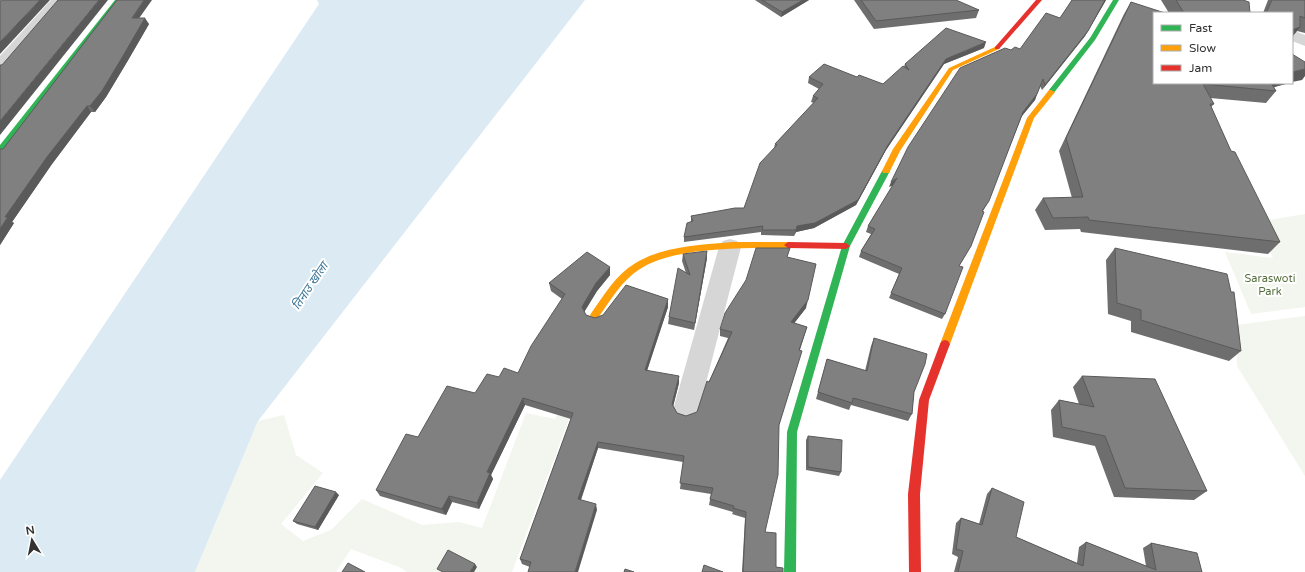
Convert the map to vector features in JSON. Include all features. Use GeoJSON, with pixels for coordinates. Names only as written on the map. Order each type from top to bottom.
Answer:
{"type":"FeatureCollection","features":[{"type":"Feature","properties":{"kind":"street"},"geometry":{"type":"LineString","coordinates":[[0,66],[59,0]]}},
{"type":"Feature","properties":{"kind":"street"},"geometry":{"type":"LineString","coordinates":[[0,150],[118,0]]}},
{"type":"Feature","properties":{"kind":"street"},"geometry":{"type":"LineString","coordinates":[[790,572],[792,432],[846,246],[896,151],[951,69],[995,50],[1039,0]]}},
{"type":"Feature","properties":{"kind":"street"},"geometry":{"type":"LineString","coordinates":[[915,572],[914,494],[924,400],[1031,118],[1093,39],[1116,0]]}},
{"type":"Feature","properties":{"kind":"street"},"geometry":{"type":"LineString","coordinates":[[1293,35],[1305,41]]}},
{"type":"Feature","properties":{"kind":"street"},"geometry":{"type":"LineString","coordinates":[[595,316],[612,290],[627,275],[646,261],[693,249],[765,245],[846,246]]}},
{"type":"Feature","properties":{"kind":"street"},"geometry":{"type":"LineString","coordinates":[[686,410],[730,247]]}},
{"type":"Feature","properties":{"kind":"green space","name":"Saraswoti Park"},"geometry":{"type":"Polygon","coordinates":[[[1305,214],[1305,307],[1251,314],[1225,252],[1273,258],[1257,222],[1305,214]]]}},
{"type":"Feature","properties":{"kind":"green space"},"geometry":{"type":"Polygon","coordinates":[[[1305,316],[1305,476],[1237,366],[1236,325],[1305,316]]]}},
{"type":"Feature","properties":{"kind":"green space"},"geometry":{"type":"Polygon","coordinates":[[[565,401],[575,403],[512,572],[407,572],[399,567],[351,549],[336,572],[195,572],[258,421],[284,415],[296,455],[323,473],[281,524],[303,541],[331,530],[362,499],[422,525],[459,522],[482,528],[526,413],[555,419],[565,401]]]}},
{"type":"Feature","properties":{"kind":"water","name":"तिनाउ खोला"},"geometry":{"type":"Polygon","coordinates":[[[317,0],[585,0],[258,421],[195,572],[0,572],[0,480],[319,4],[317,0]]]}},
{"type":"Feature","properties":{"kind":"building"},"geometry":{"type":"Polygon","coordinates":[[[40,0],[0,42],[0,1],[40,0]]]}},
{"type":"Feature","properties":{"kind":"building"},"geometry":{"type":"Polygon","coordinates":[[[58,0],[99,0],[0,121],[0,65],[2,65],[58,0]]]}},
{"type":"Feature","properties":{"kind":"building"},"geometry":{"type":"Polygon","coordinates":[[[117,0],[144,0],[132,18],[145,18],[102,91],[90,106],[87,106],[47,157],[5,217],[8,217],[0,229],[0,149],[3,149],[117,0]]]}},
{"type":"Feature","properties":{"kind":"building"},"geometry":{"type":"Polygon","coordinates":[[[762,0],[803,0],[782,12],[762,0]]]}},
{"type":"Feature","properties":{"kind":"building"},"geometry":{"type":"Polygon","coordinates":[[[861,0],[956,0],[979,10],[876,21],[861,0]]]}},
{"type":"Feature","properties":{"kind":"building"},"geometry":{"type":"Polygon","coordinates":[[[1072,0],[1105,0],[1088,31],[1045,85],[1043,79],[1037,94],[1023,112],[989,201],[982,211],[984,212],[971,246],[959,266],[963,267],[945,314],[891,293],[902,268],[861,251],[875,229],[868,226],[897,178],[891,182],[908,147],[960,68],[1005,48],[1011,50],[1015,47],[1020,49],[1046,13],[1060,18],[1072,0]]]}},
{"type":"Feature","properties":{"kind":"building"},"geometry":{"type":"Polygon","coordinates":[[[1176,0],[1243,0],[1249,2],[1250,12],[1183,12],[1176,0]]]}},
{"type":"Feature","properties":{"kind":"building"},"geometry":{"type":"Polygon","coordinates":[[[1272,0],[1305,0],[1305,18],[1300,16],[1300,27],[1293,30],[1293,12],[1266,12],[1272,0]]]}},
{"type":"Feature","properties":{"kind":"building"},"geometry":{"type":"Polygon","coordinates":[[[1131,2],[1162,12],[1153,12],[1153,84],[1203,84],[1214,104],[1210,104],[1231,151],[1235,152],[1280,242],[1089,220],[1088,217],[1053,218],[1043,198],[1083,197],[1066,138],[1131,2]]]}},
{"type":"Feature","properties":{"kind":"building"},"geometry":{"type":"Polygon","coordinates":[[[946,28],[986,42],[946,59],[888,145],[858,200],[815,223],[797,226],[796,230],[762,230],[763,226],[684,237],[687,223],[693,221],[691,216],[735,208],[744,208],[760,163],[777,145],[775,144],[818,98],[813,96],[823,84],[809,77],[824,64],[857,77],[859,75],[883,84],[903,66],[909,70],[905,64],[946,28]]]}},
{"type":"Feature","properties":{"kind":"building"},"geometry":{"type":"Polygon","coordinates":[[[1293,55],[1305,62],[1305,69],[1293,72],[1293,55]]]}},
{"type":"Feature","properties":{"kind":"building"},"geometry":{"type":"Polygon","coordinates":[[[1203,84],[1272,84],[1276,91],[1203,84]]]}},
{"type":"Feature","properties":{"kind":"building"},"geometry":{"type":"Polygon","coordinates":[[[756,248],[790,248],[787,257],[816,264],[808,300],[791,322],[807,327],[799,350],[802,351],[779,425],[778,475],[765,532],[776,533],[776,567],[783,568],[783,572],[743,572],[746,512],[733,508],[734,506],[710,499],[713,488],[680,483],[684,456],[598,442],[578,499],[596,504],[575,572],[528,572],[531,562],[520,559],[573,413],[523,398],[487,472],[490,473],[477,503],[449,496],[442,509],[376,490],[406,434],[418,437],[447,386],[475,393],[487,374],[499,377],[504,368],[518,373],[531,346],[565,294],[549,283],[587,252],[610,267],[596,283],[582,307],[586,315],[595,318],[603,315],[626,285],[668,299],[645,370],[679,376],[672,404],[677,413],[686,416],[697,412],[707,381],[709,382],[732,332],[720,329],[725,313],[746,280],[756,248]]]}},
{"type":"Feature","properties":{"kind":"building"},"geometry":{"type":"Polygon","coordinates":[[[1115,248],[1227,274],[1231,292],[1234,292],[1241,351],[1141,320],[1141,310],[1117,303],[1115,248]]]}},
{"type":"Feature","properties":{"kind":"building"},"geometry":{"type":"Polygon","coordinates":[[[707,251],[695,323],[669,317],[678,268],[690,275],[683,254],[707,251]]]}},
{"type":"Feature","properties":{"kind":"building"},"geometry":{"type":"Polygon","coordinates":[[[874,338],[927,354],[925,364],[914,392],[912,414],[853,398],[852,403],[818,392],[827,359],[867,371],[874,338]]]}},
{"type":"Feature","properties":{"kind":"building"},"geometry":{"type":"Polygon","coordinates":[[[1082,376],[1155,379],[1207,491],[1125,488],[1105,436],[1062,427],[1059,400],[1094,407],[1082,376]]]}},
{"type":"Feature","properties":{"kind":"building"},"geometry":{"type":"Polygon","coordinates":[[[808,436],[842,440],[841,472],[808,467],[808,436]]]}},
{"type":"Feature","properties":{"kind":"building"},"geometry":{"type":"Polygon","coordinates":[[[315,486],[336,492],[315,527],[293,521],[315,486]]]}},
{"type":"Feature","properties":{"kind":"building"},"geometry":{"type":"Polygon","coordinates":[[[992,488],[1024,502],[1016,537],[1083,566],[1086,542],[1156,570],[1151,543],[1197,553],[1202,572],[958,572],[963,551],[956,549],[961,518],[982,525],[992,488]]]}},
{"type":"Feature","properties":{"kind":"building"},"geometry":{"type":"Polygon","coordinates":[[[448,550],[475,564],[470,572],[443,572],[437,569],[448,550]]]}},
{"type":"Feature","properties":{"kind":"building"},"geometry":{"type":"Polygon","coordinates":[[[348,563],[365,572],[342,572],[348,563]]]}},
{"type":"Feature","properties":{"kind":"building"},"geometry":{"type":"Polygon","coordinates":[[[704,565],[723,572],[702,572],[704,565]]]}},
{"type":"Feature","properties":{"kind":"building"},"geometry":{"type":"Polygon","coordinates":[[[625,569],[634,572],[624,572],[625,569]]]}},
{"type":"Feature","properties":{"kind":"traffic: fast"},"geometry":{"type":"LineString","coordinates":[[0,150],[118,0]]}},
{"type":"Feature","properties":{"kind":"traffic: fast"},"geometry":{"type":"LineString","coordinates":[[1051,92],[1093,39],[1116,0]]}},
{"type":"Feature","properties":{"kind":"traffic: fast"},"geometry":{"type":"LineString","coordinates":[[790,572],[792,432],[846,246],[886,171]]}},
{"type":"Feature","properties":{"kind":"traffic: slow"},"geometry":{"type":"LineString","coordinates":[[886,171],[896,151],[951,69],[997,48]]}},
{"type":"Feature","properties":{"kind":"traffic: slow"},"geometry":{"type":"LineString","coordinates":[[945,344],[1031,118],[1051,92]]}},
{"type":"Feature","properties":{"kind":"traffic: slow"},"geometry":{"type":"LineString","coordinates":[[595,315],[625,277],[637,266],[651,259],[669,254],[710,247],[788,245]]}},
{"type":"Feature","properties":{"kind":"traffic: jam"},"geometry":{"type":"LineString","coordinates":[[997,48],[1039,0]]}},
{"type":"Feature","properties":{"kind":"traffic: jam"},"geometry":{"type":"LineString","coordinates":[[788,245],[846,246]]}},
{"type":"Feature","properties":{"kind":"traffic: jam"},"geometry":{"type":"LineString","coordinates":[[915,572],[914,494],[924,400],[945,344]]}}]}
